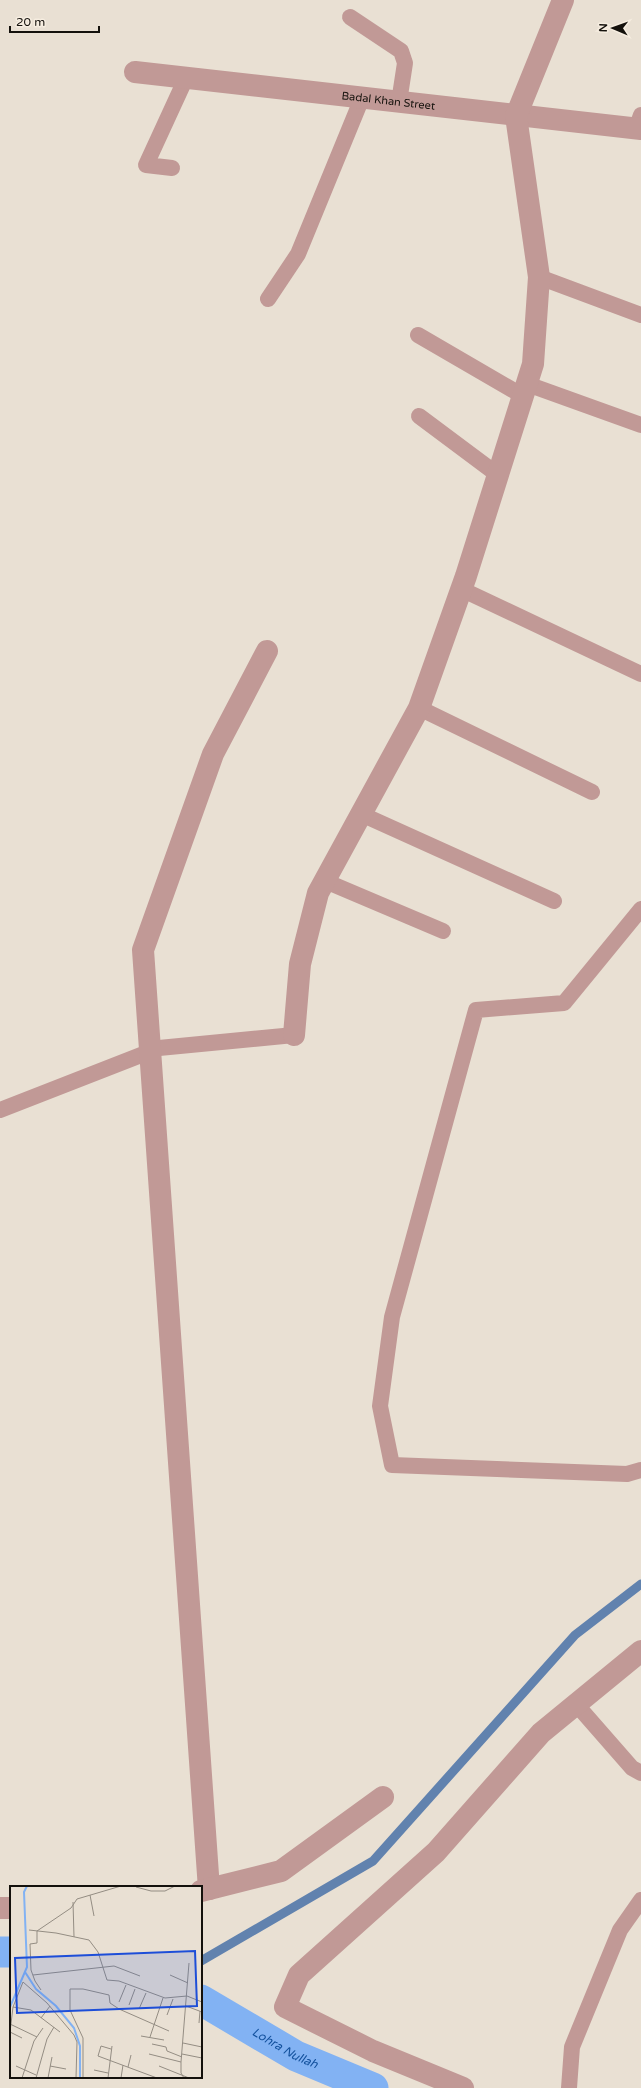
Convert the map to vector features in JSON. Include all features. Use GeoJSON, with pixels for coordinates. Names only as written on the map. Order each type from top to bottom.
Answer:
{"type":"FeatureCollection","features":[{"type":"Feature","properties":{"kind":"street"},"geometry":{"type":"LineString","coordinates":[[294,1035],[300,964],[318,893],[419,708],[461,589],[534,364],[539,277],[516,116],[563,0]]}},
{"type":"Feature","properties":{"kind":"street","name":"Badal Khan Street"},"geometry":{"type":"LineString","coordinates":[[135,72],[516,116],[639,124]]}},
{"type":"Feature","properties":{"kind":"street"},"geometry":{"type":"LineString","coordinates":[[267,651],[213,754],[143,950],[205,1890],[281,1871],[383,1796]]}},
{"type":"Feature","properties":{"kind":"street"},"geometry":{"type":"LineString","coordinates":[[463,2088],[373,2051],[285,2007],[299,1975],[436,1852],[541,1733],[641,1651]]}},
{"type":"Feature","properties":{"kind":"lane"},"geometry":{"type":"LineString","coordinates":[[350,17],[401,51],[405,63],[399,102]]}},
{"type":"Feature","properties":{"kind":"lane"},"geometry":{"type":"LineString","coordinates":[[172,168],[146,165],[186,78]]}},
{"type":"Feature","properties":{"kind":"lane"},"geometry":{"type":"LineString","coordinates":[[268,299],[298,254],[362,98]]}},
{"type":"Feature","properties":{"kind":"lane"},"geometry":{"type":"LineString","coordinates":[[539,277],[641,315]]}},
{"type":"Feature","properties":{"kind":"lane"},"geometry":{"type":"LineString","coordinates":[[418,335],[525,390],[641,425]]}},
{"type":"Feature","properties":{"kind":"lane"},"geometry":{"type":"LineString","coordinates":[[419,416],[498,475]]}},
{"type":"Feature","properties":{"kind":"lane"},"geometry":{"type":"LineString","coordinates":[[461,589],[641,674]]}},
{"type":"Feature","properties":{"kind":"lane"},"geometry":{"type":"LineString","coordinates":[[419,708],[592,792]]}},
{"type":"Feature","properties":{"kind":"lane"},"geometry":{"type":"LineString","coordinates":[[361,814],[554,901]]}},
{"type":"Feature","properties":{"kind":"lane"},"geometry":{"type":"LineString","coordinates":[[325,881],[444,930]]}},
{"type":"Feature","properties":{"kind":"lane"},"geometry":{"type":"LineString","coordinates":[[641,909],[564,1003],[476,1010],[392,1317],[380,1406],[392,1465],[627,1474],[641,1470]]}},
{"type":"Feature","properties":{"kind":"lane"},"geometry":{"type":"LineString","coordinates":[[0,1110],[159,1048],[294,1035]]}},
{"type":"Feature","properties":{"kind":"lane"},"geometry":{"type":"LineString","coordinates":[[576,1704],[632,1768],[641,1773]]}},
{"type":"Feature","properties":{"kind":"lane"},"geometry":{"type":"LineString","coordinates":[[569,2088],[572,2047],[620,1930],[641,1900]]}},
{"type":"Feature","properties":{"kind":"waterway"},"geometry":{"type":"LineString","coordinates":[[202,1960],[373,1861],[575,1635],[641,1584]]}},
{"type":"Feature","properties":{"kind":"waterway","name":"Lohra Nullah"},"geometry":{"type":"LineString","coordinates":[[0,1952],[10,1952]]}},
{"type":"Feature","properties":{"kind":"waterway","name":"Lohra Nullah"},"geometry":{"type":"LineString","coordinates":[[202,2001],[296,2056],[373,2088]]}}]}
